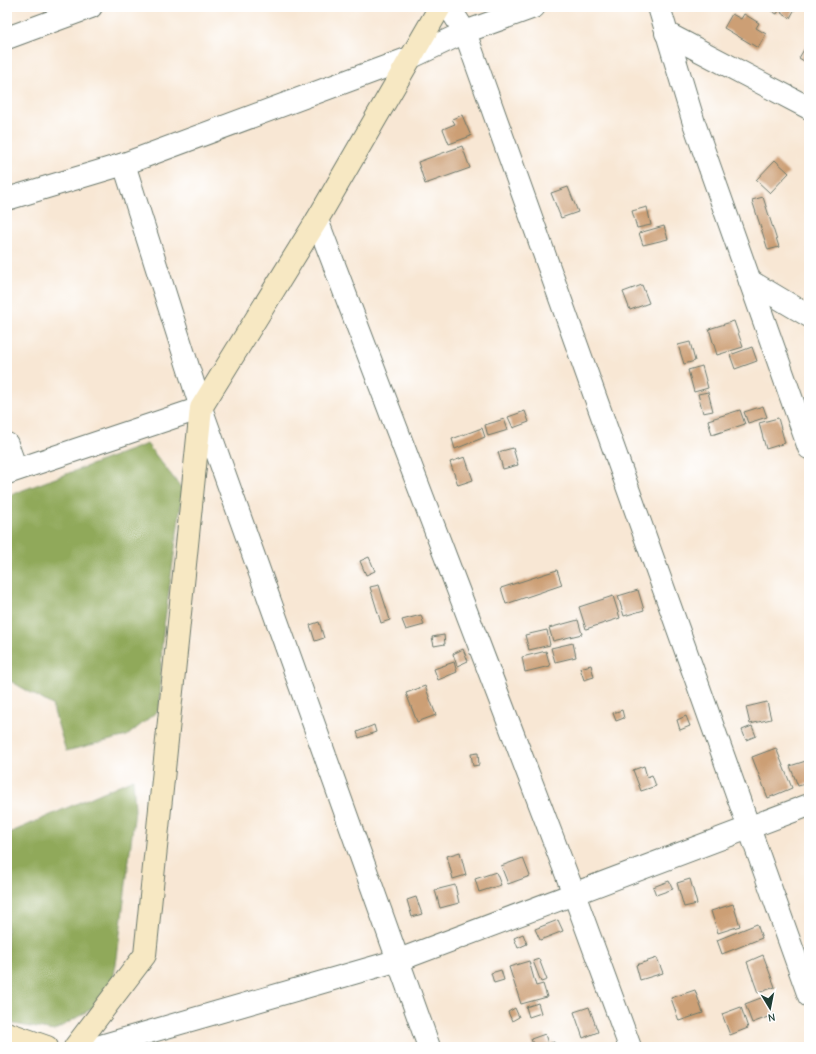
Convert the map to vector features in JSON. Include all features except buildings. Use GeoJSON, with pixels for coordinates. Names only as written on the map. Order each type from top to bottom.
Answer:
{"type":"FeatureCollection","features":[{"type":"Feature","properties":{"kind":"street"},"geometry":{"type":"LineString","coordinates":[[7,38],[48,14],[91,7]]}},
{"type":"Feature","properties":{"kind":"street"},"geometry":{"type":"LineString","coordinates":[[75,1047],[145,955],[201,408],[317,220],[440,7]]}},
{"type":"Feature","properties":{"kind":"street"},"geometry":{"type":"LineString","coordinates":[[449,7],[465,32],[809,996]]}},
{"type":"Feature","properties":{"kind":"street"},"geometry":{"type":"LineString","coordinates":[[7,200],[124,164],[412,57],[465,32],[534,7]]}},
{"type":"Feature","properties":{"kind":"street"},"geometry":{"type":"LineString","coordinates":[[658,7],[694,122],[809,448]]}},
{"type":"Feature","properties":{"kind":"street"},"geometry":{"type":"LineString","coordinates":[[666,33],[809,108]]}},
{"type":"Feature","properties":{"kind":"street"},"geometry":{"type":"LineString","coordinates":[[124,164],[201,408],[429,1047]]}},
{"type":"Feature","properties":{"kind":"street"},"geometry":{"type":"LineString","coordinates":[[317,220],[574,894],[630,1047]]}},
{"type":"Feature","properties":{"kind":"street"},"geometry":{"type":"LineString","coordinates":[[750,281],[809,316]]}},
{"type":"Feature","properties":{"kind":"street"},"geometry":{"type":"LineString","coordinates":[[7,444],[12,471],[201,408]]}},
{"type":"Feature","properties":{"kind":"street"},"geometry":{"type":"LineString","coordinates":[[96,1047],[399,960],[809,805]]}},
{"type":"Feature","properties":{"kind":"street"},"geometry":{"type":"LineString","coordinates":[[7,1033],[47,1047]]}},
{"type":"Feature","properties":{"kind":"green space"},"geometry":{"type":"Polygon","coordinates":[[[147,444],[183,490],[162,641],[160,709],[127,736],[66,751],[52,705],[7,679],[7,496],[147,444]]]}},
{"type":"Feature","properties":{"kind":"green space"},"geometry":{"type":"Polygon","coordinates":[[[133,779],[135,810],[117,958],[110,998],[54,1031],[14,1024],[7,1021],[7,834],[133,779]]]}}]}
